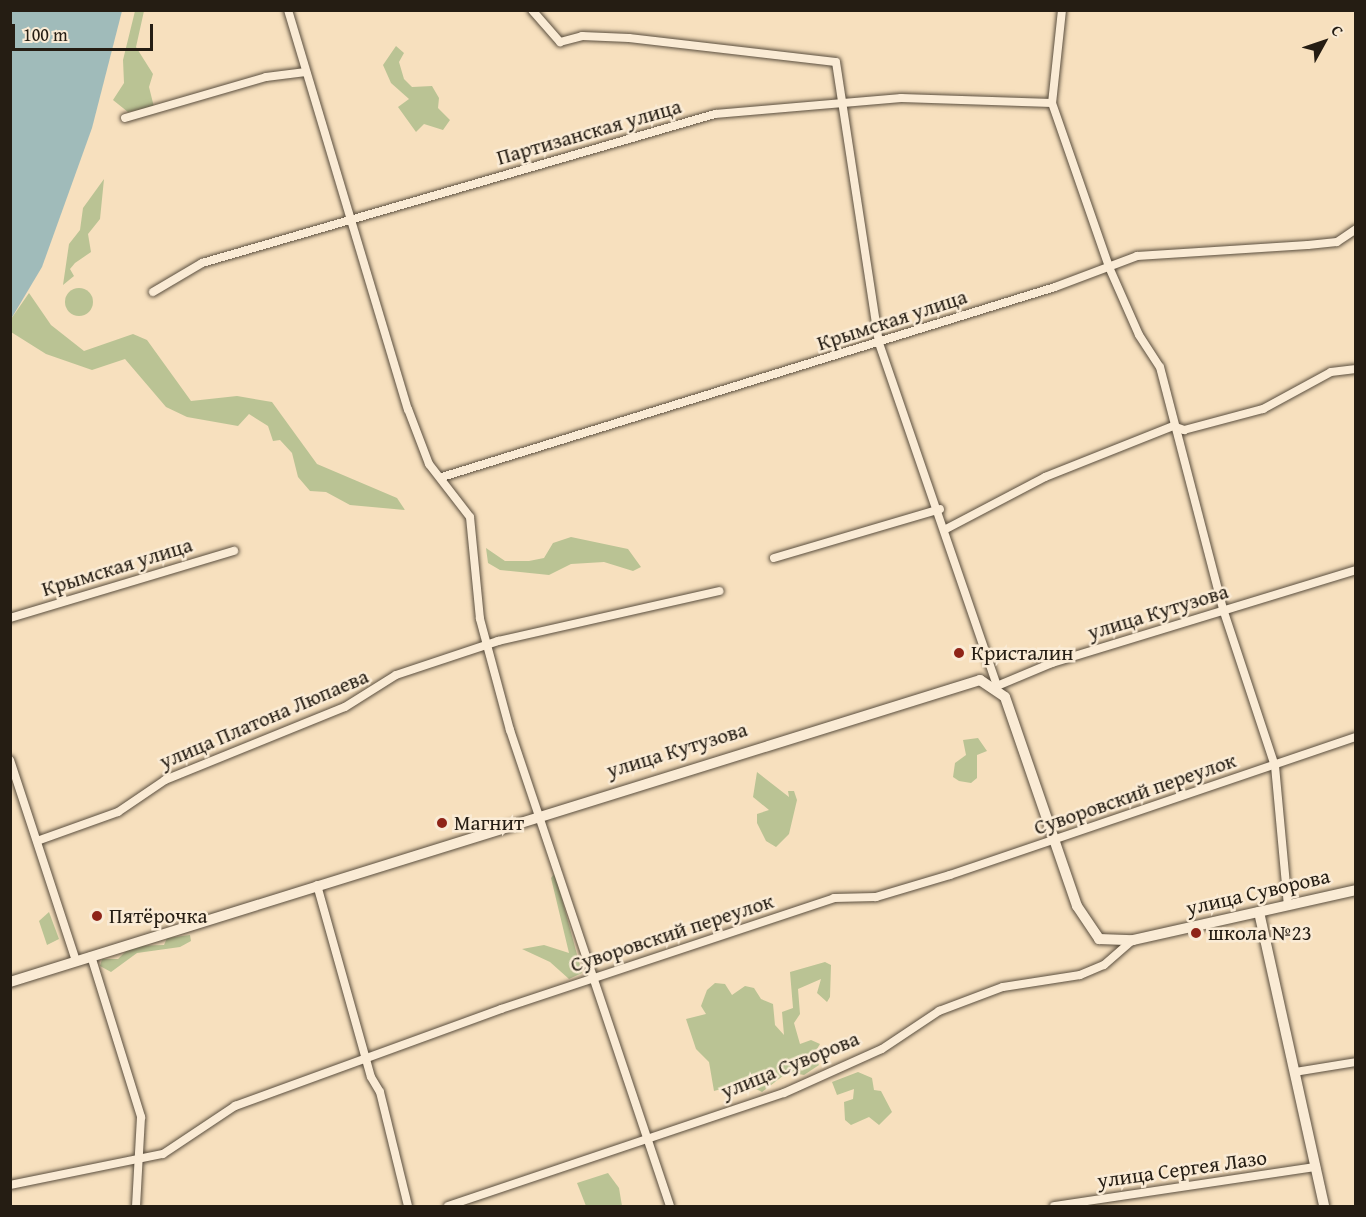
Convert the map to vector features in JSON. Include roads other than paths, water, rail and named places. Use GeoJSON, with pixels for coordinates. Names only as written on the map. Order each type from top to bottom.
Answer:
{"type":"FeatureCollection","features":[{"type":"Feature","properties":{"kind":"street"},"geometry":{"type":"LineString","coordinates":[[288,10],[353,219],[408,409],[429,464],[442,477],[470,517],[486,645],[538,814],[651,1139],[670,1206]]}},
{"type":"Feature","properties":{"kind":"street"},"geometry":{"type":"LineString","coordinates":[[532,10],[560,42],[582,36],[629,38],[836,62],[879,342],[940,509],[997,686],[1005,697],[1055,841]]}},
{"type":"Feature","properties":{"kind":"street"},"geometry":{"type":"LineString","coordinates":[[1062,10],[1052,103],[1109,267],[1138,335],[1160,367],[1173,426],[1224,612],[1275,766],[1288,904]]}},
{"type":"Feature","properties":{"kind":"street"},"geometry":{"type":"LineString","coordinates":[[124,118],[266,77],[306,72]]}},
{"type":"Feature","properties":{"kind":"street","name":"Партизанская улица"},"geometry":{"type":"LineString","coordinates":[[153,292],[202,263],[716,114],[955,96],[1052,103]]}},
{"type":"Feature","properties":{"kind":"street","name":"Крымская улица"},"geometry":{"type":"LineString","coordinates":[[442,477],[879,342],[1137,256],[1180,250],[1337,242],[1356,229]]}},
{"type":"Feature","properties":{"kind":"street"},"geometry":{"type":"LineString","coordinates":[[946,529],[1045,477],[1173,426],[1184,430],[1263,409],[1331,372],[1356,369]]}},
{"type":"Feature","properties":{"kind":"street"},"geometry":{"type":"LineString","coordinates":[[774,558],[940,509]]}},
{"type":"Feature","properties":{"kind":"street","name":"Крымская улица"},"geometry":{"type":"LineString","coordinates":[[10,618],[234,551]]}},
{"type":"Feature","properties":{"kind":"street","name":"улица Кутузова"},"geometry":{"type":"LineString","coordinates":[[10,982],[963,682],[997,686],[1052,663],[1356,570]]}},
{"type":"Feature","properties":{"kind":"street","name":"улица Платона Люпаева"},"geometry":{"type":"LineString","coordinates":[[38,841],[118,812],[165,780],[211,760],[313,722],[381,689],[396,675],[486,645],[719,591]]}},
{"type":"Feature","properties":{"kind":"street","name":"Суворовский переулок"},"geometry":{"type":"LineString","coordinates":[[10,1185],[140,1154],[163,1154],[215,1116],[594,978],[834,898],[876,897],[1055,841],[1356,737]]}},
{"type":"Feature","properties":{"kind":"street"},"geometry":{"type":"LineString","coordinates":[[10,760],[76,961]]}},
{"type":"Feature","properties":{"kind":"street","name":"улица Суворова"},"geometry":{"type":"LineString","coordinates":[[1055,841],[1077,906],[1099,939],[1133,940],[1356,890]]}},
{"type":"Feature","properties":{"kind":"street"},"geometry":{"type":"LineString","coordinates":[[317,885],[366,1060],[380,1092],[408,1206]]}},
{"type":"Feature","properties":{"kind":"street"},"geometry":{"type":"LineString","coordinates":[[1259,912],[1324,1206]]}},
{"type":"Feature","properties":{"kind":"street","name":"улица Суворова"},"geometry":{"type":"LineString","coordinates":[[448,1206],[784,1093],[882,1049],[939,1011],[1003,987],[1080,975],[1104,965],[1133,940]]}},
{"type":"Feature","properties":{"kind":"street"},"geometry":{"type":"LineString","coordinates":[[91,956],[135,1086],[140,1154],[136,1206]]}},
{"type":"Feature","properties":{"kind":"street"},"geometry":{"type":"LineString","coordinates":[[1295,1072],[1356,1062]]}},
{"type":"Feature","properties":{"kind":"street","name":"улица Сергея Лазо"},"geometry":{"type":"LineString","coordinates":[[1054,1206],[1316,1167]]}},
{"type":"Feature","properties":{"kind":"water"},"geometry":{"type":"Polygon","coordinates":[[[11,10],[122,11],[92,128],[42,267],[11,319],[11,10]]]}},
{"type":"Feature","properties":{"kind":"place","name":"Кристалин"},"geometry":{"type":"Point","coordinates":[959,653]}},
{"type":"Feature","properties":{"kind":"place","name":"Магнит"},"geometry":{"type":"Point","coordinates":[442,823]}},
{"type":"Feature","properties":{"kind":"place","name":"Пятёрочка"},"geometry":{"type":"Point","coordinates":[97,916]}},
{"type":"Feature","properties":{"kind":"place","name":"школа №23"},"geometry":{"type":"Point","coordinates":[1196,933]}}]}
